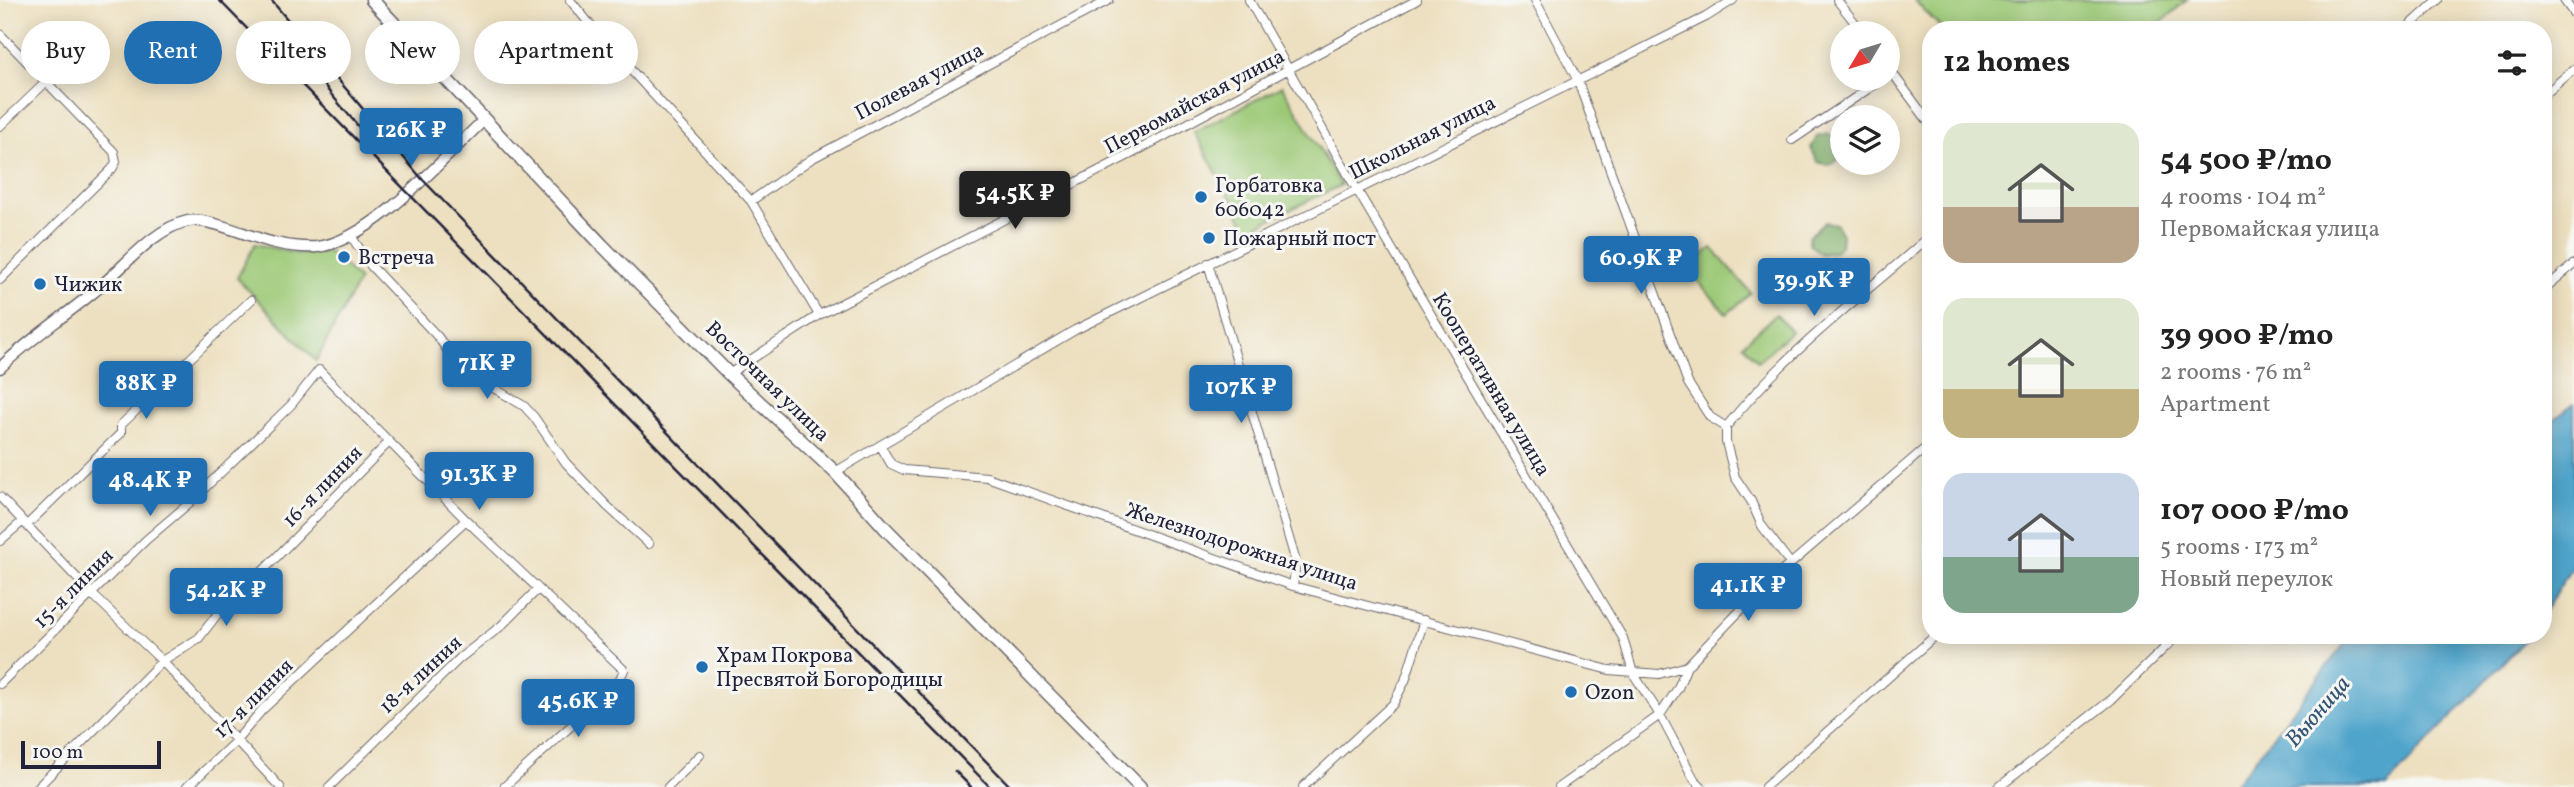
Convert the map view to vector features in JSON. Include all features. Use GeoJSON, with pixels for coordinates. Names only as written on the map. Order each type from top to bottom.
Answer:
{"type":"FeatureCollection","features":[{"type":"Feature","properties":{"kind":"main road","name":"Восточная улица"},"geometry":{"type":"LineString","coordinates":[[372,0],[601,245],[729,374],[835,472],[886,530],[1140,787]]}},
{"type":"Feature","properties":{"kind":"street"},"geometry":{"type":"LineString","coordinates":[[570,0],[751,201],[819,315]]}},
{"type":"Feature","properties":{"kind":"street","name":"Полевая улица"},"geometry":{"type":"LineString","coordinates":[[751,201],[810,159],[1109,0]]}},
{"type":"Feature","properties":{"kind":"street","name":"Кооперативная улица"},"geometry":{"type":"LineString","coordinates":[[1249,0],[1357,190],[1623,638],[1633,673],[1660,715],[1694,779],[1702,787]]}},
{"type":"Feature","properties":{"kind":"street","name":"Первомайская улица"},"geometry":{"type":"LineString","coordinates":[[729,374],[819,315],[1131,155],[1417,0]]}},
{"type":"Feature","properties":{"kind":"street"},"geometry":{"type":"LineString","coordinates":[[1535,0],[1577,79],[1688,383],[1710,417],[1726,427]]}},
{"type":"Feature","properties":{"kind":"street","name":"Школьная улица"},"geometry":{"type":"LineString","coordinates":[[835,472],[1075,330],[1706,17],[1733,0]]}},
{"type":"Feature","properties":{"kind":"street"},"geometry":{"type":"LineString","coordinates":[[1837,0],[1854,21]]}},
{"type":"Feature","properties":{"kind":"street"},"geometry":{"type":"LineString","coordinates":[[2415,21],[2438,0]]}},
{"type":"Feature","properties":{"kind":"street"},"geometry":{"type":"LineString","coordinates":[[2564,0],[2574,14]]}},
{"type":"Feature","properties":{"kind":"street"},"geometry":{"type":"LineString","coordinates":[[0,34],[21,56]]}},
{"type":"Feature","properties":{"kind":"street"},"geometry":{"type":"LineString","coordinates":[[2552,88],[2574,69]]}},
{"type":"Feature","properties":{"kind":"street"},"geometry":{"type":"LineString","coordinates":[[0,126],[44,84]]}},
{"type":"Feature","properties":{"kind":"street"},"geometry":{"type":"LineString","coordinates":[[0,280],[116,162],[114,152],[48,84]]}},
{"type":"Feature","properties":{"kind":"street"},"geometry":{"type":"LineString","coordinates":[[1900,85],[1922,114]]}},
{"type":"Feature","properties":{"kind":"street"},"geometry":{"type":"LineString","coordinates":[[1792,140],[1865,91]]}},
{"type":"Feature","properties":{"kind":"street"},"geometry":{"type":"LineString","coordinates":[[0,368],[18,350],[97,290],[144,246],[179,223],[201,221],[264,240],[299,247],[316,247],[351,236],[396,202],[484,120]]}},
{"type":"Feature","properties":{"kind":"street"},"geometry":{"type":"LineString","coordinates":[[351,236],[371,267],[438,337],[455,360],[466,371],[524,406],[574,471],[649,544]]}},
{"type":"Feature","properties":{"kind":"street"},"geometry":{"type":"LineString","coordinates":[[1790,563],[1762,526],[1751,501],[1735,477],[1726,442],[1726,427],[1776,371],[1922,243]]}},
{"type":"Feature","properties":{"kind":"street"},"geometry":{"type":"LineString","coordinates":[[1208,263],[1296,562],[1293,586]]}},
{"type":"Feature","properties":{"kind":"street"},"geometry":{"type":"LineString","coordinates":[[2552,282],[2574,264]]}},
{"type":"Feature","properties":{"kind":"street"},"geometry":{"type":"LineString","coordinates":[[0,541],[25,523],[121,433],[121,425],[251,300]]}},
{"type":"Feature","properties":{"kind":"street","name":"15-я линия"},"geometry":{"type":"LineString","coordinates":[[0,684],[146,540],[187,505],[291,405],[319,370],[390,442]]}},
{"type":"Feature","properties":{"kind":"street"},"geometry":{"type":"LineString","coordinates":[[390,442],[466,520],[624,670],[618,682],[504,787]]}},
{"type":"Feature","properties":{"kind":"street","name":"16-я линия"},"geometry":{"type":"LineString","coordinates":[[38,787],[162,661],[199,638],[229,600],[256,578],[390,442]]}},
{"type":"Feature","properties":{"kind":"street","name":"Железнодорожная улица"},"geometry":{"type":"LineString","coordinates":[[880,445],[891,464],[904,470],[988,477],[1293,586],[1609,670],[1659,674],[1687,666]]}},
{"type":"Feature","properties":{"kind":"street"},"geometry":{"type":"LineString","coordinates":[[1559,787],[1660,715],[1678,688],[1687,666],[1790,563],[1922,451]]}},
{"type":"Feature","properties":{"kind":"street"},"geometry":{"type":"LineString","coordinates":[[0,497],[92,594],[162,661],[280,787]]}},
{"type":"Feature","properties":{"kind":"street","name":"17-я линия"},"geometry":{"type":"LineString","coordinates":[[187,787],[235,742],[262,710],[466,520]]}},
{"type":"Feature","properties":{"kind":"street","name":"18-я линия"},"geometry":{"type":"LineString","coordinates":[[329,787],[460,658],[501,625],[538,589]]}},
{"type":"Feature","properties":{"kind":"street"},"geometry":{"type":"LineString","coordinates":[[1303,787],[1393,704],[1405,681],[1424,620]]}},
{"type":"Feature","properties":{"kind":"street"},"geometry":{"type":"LineString","coordinates":[[1765,787],[1926,644]]}},
{"type":"Feature","properties":{"kind":"street"},"geometry":{"type":"LineString","coordinates":[[1999,787],[2110,700],[2169,644]]}},
{"type":"Feature","properties":{"kind":"street"},"geometry":{"type":"LineString","coordinates":[[668,787],[700,755]]}},
{"type":"Feature","properties":{"kind":"green space"},"geometry":{"type":"Polygon","coordinates":[[[1914,0],[2187,0],[2163,21],[1934,21],[1914,0]]]}},
{"type":"Feature","properties":{"kind":"green space"},"geometry":{"type":"Polygon","coordinates":[[[1282,86],[1341,185],[1248,230],[1194,132],[1282,86]]]}},
{"type":"Feature","properties":{"kind":"green space"},"geometry":{"type":"Polygon","coordinates":[[[1830,135],[1828,165],[1818,162],[1811,148],[1817,137],[1830,135]]]}},
{"type":"Feature","properties":{"kind":"green space"},"geometry":{"type":"Polygon","coordinates":[[[1825,222],[1836,224],[1842,235],[1841,246],[1833,252],[1821,254],[1810,245],[1808,237],[1825,222]]]}},
{"type":"Feature","properties":{"kind":"green space"},"geometry":{"type":"Polygon","coordinates":[[[255,244],[299,254],[330,252],[359,280],[316,361],[237,278],[255,244]]]}},
{"type":"Feature","properties":{"kind":"green space"},"geometry":{"type":"Polygon","coordinates":[[[1712,248],[1751,293],[1727,314],[1687,269],[1712,248]]]}},
{"type":"Feature","properties":{"kind":"green space"},"geometry":{"type":"Polygon","coordinates":[[[1776,314],[1791,332],[1758,361],[1743,344],[1776,314]]]}},
{"type":"Feature","properties":{"kind":"water"},"geometry":{"type":"Polygon","coordinates":[[[2574,404],[2574,564],[2552,599],[2552,421],[2574,404]]]}},
{"type":"Feature","properties":{"kind":"water","name":"Вьюница"},"geometry":{"type":"Polygon","coordinates":[[[2345,644],[2521,644],[2386,787],[2232,787],[2345,644]]]}},
{"type":"Feature","properties":{"kind":"railway"},"geometry":{"type":"LineString","coordinates":[[219,0],[990,787]]}},
{"type":"Feature","properties":{"kind":"railway"},"geometry":{"type":"LineString","coordinates":[[271,0],[422,179],[1011,787]]}},
{"type":"Feature","properties":{"kind":"railway"},"geometry":{"type":"LineString","coordinates":[[324,84],[376,147]]}},
{"type":"Feature","properties":{"kind":"railway"},"geometry":{"type":"LineString","coordinates":[[955,771],[971,787]]}},
{"type":"Feature","properties":{"kind":"place","name":"Горбатовка 606042"},"geometry":{"type":"Point","coordinates":[1201,197]}},
{"type":"Feature","properties":{"kind":"place","name":"Пожарный пост"},"geometry":{"type":"Point","coordinates":[1209,238]}},
{"type":"Feature","properties":{"kind":"place","name":"Встреча"},"geometry":{"type":"Point","coordinates":[344,257]}},
{"type":"Feature","properties":{"kind":"place","name":"Чижик"},"geometry":{"type":"Point","coordinates":[40,284]}},
{"type":"Feature","properties":{"kind":"place","name":"Храм Покрова Пресвятой Богородицы"},"geometry":{"type":"Point","coordinates":[702,667]}},
{"type":"Feature","properties":{"kind":"place","name":"Ozon"},"geometry":{"type":"Point","coordinates":[1571,692]}}]}
